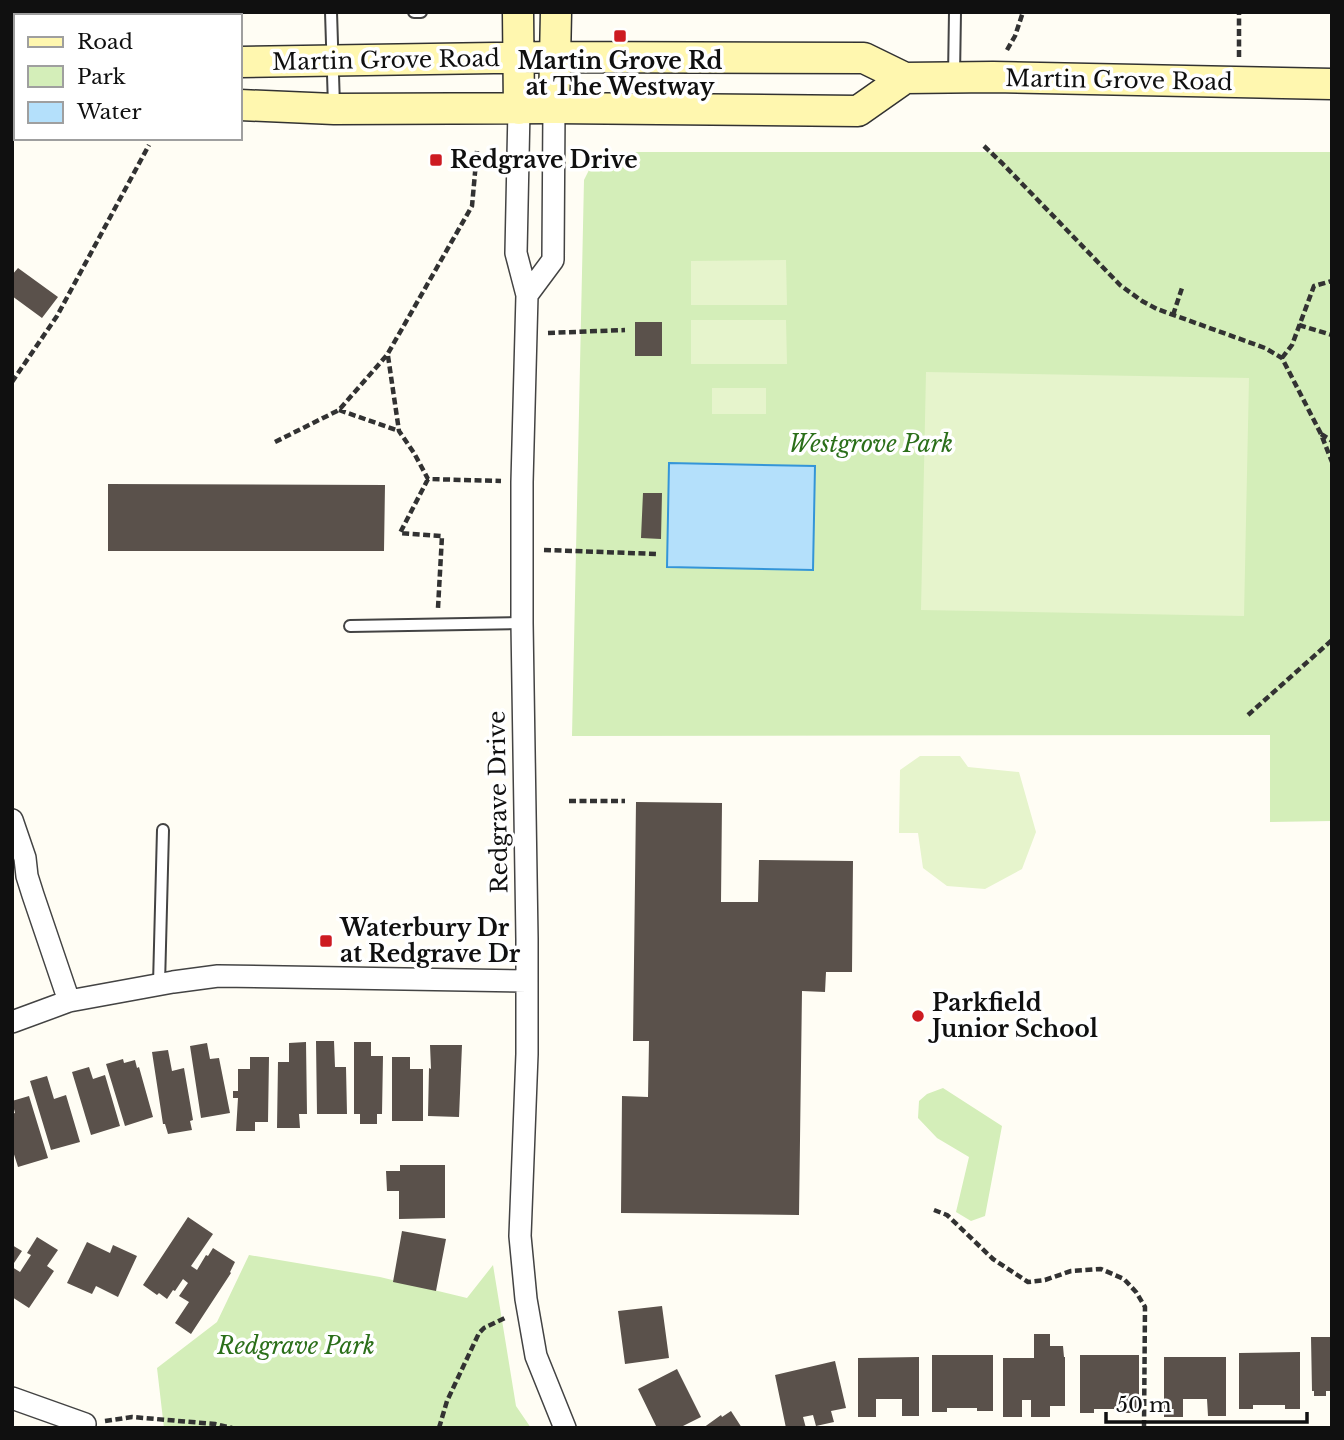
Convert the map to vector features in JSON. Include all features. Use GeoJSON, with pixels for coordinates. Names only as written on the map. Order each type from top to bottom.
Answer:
{"type":"FeatureCollection","features":[{"type":"Feature","properties":{"kind":"main road"},"geometry":{"type":"LineString","coordinates":[[518,12],[519,109]]}},
{"type":"Feature","properties":{"kind":"main road"},"geometry":{"type":"LineString","coordinates":[[554,108],[556,12]]}},
{"type":"Feature","properties":{"kind":"main road","name":"Martin Grove Road"},"geometry":{"type":"LineString","coordinates":[[242,62],[554,57],[863,58],[905,78],[993,77],[1332,84]]}},
{"type":"Feature","properties":{"kind":"main road","name":"Martin Grove Road"},"geometry":{"type":"LineString","coordinates":[[242,105],[334,109],[858,111],[905,78]]}},
{"type":"Feature","properties":{"kind":"street"},"geometry":{"type":"LineString","coordinates":[[527,295],[552,260],[554,108]]}},
{"type":"Feature","properties":{"kind":"street","name":"Redgrave Drive"},"geometry":{"type":"LineString","coordinates":[[519,109],[516,253],[527,295],[522,482],[527,1054],[520,1236],[536,1356],[565,1428]]}},
{"type":"Feature","properties":{"kind":"street"},"geometry":{"type":"LineString","coordinates":[[12,820],[25,858],[27,876],[69,1001]]}},
{"type":"Feature","properties":{"kind":"street"},"geometry":{"type":"LineString","coordinates":[[12,1022],[69,1001],[218,976],[527,981]]}},
{"type":"Feature","properties":{"kind":"street"},"geometry":{"type":"LineString","coordinates":[[12,1398],[85,1424]]}},
{"type":"Feature","properties":{"kind":"lane"},"geometry":{"type":"LineString","coordinates":[[331,12],[334,109]]}},
{"type":"Feature","properties":{"kind":"lane"},"geometry":{"type":"LineString","coordinates":[[414,12],[421,12]]}},
{"type":"Feature","properties":{"kind":"lane"},"geometry":{"type":"LineString","coordinates":[[954,78],[955,12]]}},
{"type":"Feature","properties":{"kind":"lane"},"geometry":{"type":"LineString","coordinates":[[350,626],[522,623]]}},
{"type":"Feature","properties":{"kind":"lane"},"geometry":{"type":"LineString","coordinates":[[159,984],[163,830]]}},
{"type":"Feature","properties":{"kind":"path"},"geometry":{"type":"LineString","coordinates":[[993,77],[1015,36],[1023,12]]}},
{"type":"Feature","properties":{"kind":"path"},"geometry":{"type":"LineString","coordinates":[[1239,82],[1240,12]]}},
{"type":"Feature","properties":{"kind":"path"},"geometry":{"type":"LineString","coordinates":[[12,382],[57,316],[149,145]]}},
{"type":"Feature","properties":{"kind":"path"},"geometry":{"type":"LineString","coordinates":[[984,146],[1120,285],[1157,309],[1265,348],[1282,358],[1321,434],[1332,462]]}},
{"type":"Feature","properties":{"kind":"path"},"geometry":{"type":"LineString","coordinates":[[275,442],[339,410],[387,355],[472,206],[477,151]]}},
{"type":"Feature","properties":{"kind":"path"},"geometry":{"type":"LineString","coordinates":[[1282,358],[1292,345],[1314,286],[1332,281]]}},
{"type":"Feature","properties":{"kind":"path"},"geometry":{"type":"LineString","coordinates":[[1173,315],[1182,288]]}},
{"type":"Feature","properties":{"kind":"path"},"geometry":{"type":"LineString","coordinates":[[1299,325],[1332,335]]}},
{"type":"Feature","properties":{"kind":"path"},"geometry":{"type":"LineString","coordinates":[[527,333],[625,330]]}},
{"type":"Feature","properties":{"kind":"path"},"geometry":{"type":"LineString","coordinates":[[387,355],[399,431],[428,479]]}},
{"type":"Feature","properties":{"kind":"path"},"geometry":{"type":"LineString","coordinates":[[339,410],[399,431]]}},
{"type":"Feature","properties":{"kind":"path"},"geometry":{"type":"LineString","coordinates":[[1321,434],[1332,441]]}},
{"type":"Feature","properties":{"kind":"path"},"geometry":{"type":"LineString","coordinates":[[428,479],[522,482]]}},
{"type":"Feature","properties":{"kind":"path"},"geometry":{"type":"LineString","coordinates":[[428,479],[400,533],[442,536],[437,624]]}},
{"type":"Feature","properties":{"kind":"path"},"geometry":{"type":"LineString","coordinates":[[522,549],[658,554]]}},
{"type":"Feature","properties":{"kind":"path"},"geometry":{"type":"LineString","coordinates":[[1248,715],[1332,640]]}},
{"type":"Feature","properties":{"kind":"path"},"geometry":{"type":"LineString","coordinates":[[569,801],[625,801]]}},
{"type":"Feature","properties":{"kind":"path"},"geometry":{"type":"LineString","coordinates":[[933,1210],[947,1215],[993,1259],[1028,1282],[1045,1280],[1071,1271],[1101,1269],[1124,1279],[1145,1307],[1144,1428]]}},
{"type":"Feature","properties":{"kind":"path"},"geometry":{"type":"LineString","coordinates":[[439,1428],[447,1401],[479,1333],[528,1307]]}},
{"type":"Feature","properties":{"kind":"path"},"geometry":{"type":"LineString","coordinates":[[85,1424],[132,1417],[215,1424],[232,1428]]}},
{"type":"Feature","properties":{"kind":"green space","name":"Westgrove Park"},"geometry":{"type":"Polygon","coordinates":[[[614,152],[1332,152],[1332,821],[1270,822],[1270,735],[572,736],[584,180],[594,160],[614,152]]]}},
{"type":"Feature","properties":{"kind":"green space"},"geometry":{"type":"Polygon","coordinates":[[[786,260],[787,305],[691,305],[691,261],[786,260]]]}},
{"type":"Feature","properties":{"kind":"green space"},"geometry":{"type":"Polygon","coordinates":[[[691,320],[786,320],[787,364],[691,364],[691,320]]]}},
{"type":"Feature","properties":{"kind":"green space"},"geometry":{"type":"Polygon","coordinates":[[[926,372],[1249,378],[1244,616],[921,610],[926,372]]]}},
{"type":"Feature","properties":{"kind":"green space"},"geometry":{"type":"Polygon","coordinates":[[[712,388],[766,388],[766,414],[712,414],[712,388]]]}},
{"type":"Feature","properties":{"kind":"green space"},"geometry":{"type":"Polygon","coordinates":[[[920,756],[960,756],[968,767],[1019,772],[1036,832],[1022,869],[985,889],[947,886],[923,868],[918,833],[899,833],[900,770],[920,756]]]}},
{"type":"Feature","properties":{"kind":"green space"},"geometry":{"type":"Polygon","coordinates":[[[943,1088],[1002,1126],[985,1216],[971,1221],[956,1212],[969,1157],[937,1138],[918,1118],[919,1101],[927,1094],[943,1088]]]}},
{"type":"Feature","properties":{"kind":"green space","name":"Redgrave Park"},"geometry":{"type":"Polygon","coordinates":[[[249,1255],[380,1277],[467,1298],[493,1265],[516,1406],[531,1428],[164,1428],[157,1368],[217,1322],[249,1255]]]}},
{"type":"Feature","properties":{"kind":"water"},"geometry":{"type":"Polygon","coordinates":[[[669,463],[815,466],[813,570],[667,567],[669,463]]]}},
{"type":"Feature","properties":{"kind":"building"},"geometry":{"type":"Polygon","coordinates":[[[18,268],[58,297],[42,318],[12,296],[12,275],[18,268]]]}},
{"type":"Feature","properties":{"kind":"building"},"geometry":{"type":"Polygon","coordinates":[[[635,322],[662,322],[662,356],[635,356],[635,322]]]}},
{"type":"Feature","properties":{"kind":"building"},"geometry":{"type":"Polygon","coordinates":[[[108,484],[385,485],[384,551],[108,551],[108,484]]]}},
{"type":"Feature","properties":{"kind":"building"},"geometry":{"type":"Polygon","coordinates":[[[643,493],[662,493],[661,539],[641,538],[643,493]]]}},
{"type":"Feature","properties":{"kind":"building"},"geometry":{"type":"Polygon","coordinates":[[[636,802],[722,803],[721,902],[758,902],[759,860],[853,861],[852,972],[826,972],[825,992],[802,991],[799,1215],[621,1213],[622,1096],[648,1097],[649,1041],[633,1041],[636,802]]]}},
{"type":"Feature","properties":{"kind":"building"},"geometry":{"type":"Polygon","coordinates":[[[316,1041],[334,1041],[335,1067],[346,1067],[347,1114],[317,1114],[316,1041]]]}},
{"type":"Feature","properties":{"kind":"building"},"geometry":{"type":"Polygon","coordinates":[[[306,1042],[307,1114],[299,1114],[300,1128],[277,1128],[278,1062],[289,1062],[289,1043],[306,1042]]]}},
{"type":"Feature","properties":{"kind":"building"},"geometry":{"type":"Polygon","coordinates":[[[354,1042],[371,1042],[371,1056],[383,1056],[382,1114],[377,1114],[377,1124],[360,1124],[360,1114],[354,1114],[354,1042]]]}},
{"type":"Feature","properties":{"kind":"building"},"geometry":{"type":"Polygon","coordinates":[[[207,1043],[210,1059],[219,1058],[230,1113],[201,1118],[190,1046],[207,1043]]]}},
{"type":"Feature","properties":{"kind":"building"},"geometry":{"type":"Polygon","coordinates":[[[430,1045],[462,1045],[459,1117],[428,1116],[430,1045]]]}},
{"type":"Feature","properties":{"kind":"building"},"geometry":{"type":"Polygon","coordinates":[[[168,1050],[172,1071],[184,1068],[193,1120],[190,1121],[192,1130],[168,1134],[163,1124],[152,1052],[168,1050]]]}},
{"type":"Feature","properties":{"kind":"building"},"geometry":{"type":"Polygon","coordinates":[[[250,1057],[269,1057],[268,1122],[255,1122],[255,1131],[236,1131],[238,1098],[233,1098],[233,1091],[238,1091],[238,1069],[250,1069],[250,1057]]]}},
{"type":"Feature","properties":{"kind":"building"},"geometry":{"type":"Polygon","coordinates":[[[392,1057],[410,1057],[410,1069],[423,1069],[423,1121],[392,1121],[392,1057]]]}},
{"type":"Feature","properties":{"kind":"building"},"geometry":{"type":"Polygon","coordinates":[[[123,1059],[124,1063],[135,1060],[137,1068],[139,1067],[153,1117],[125,1126],[106,1064],[123,1059]]]}},
{"type":"Feature","properties":{"kind":"building"},"geometry":{"type":"Polygon","coordinates":[[[89,1067],[93,1079],[105,1075],[120,1126],[91,1135],[72,1072],[89,1067]]]}},
{"type":"Feature","properties":{"kind":"building"},"geometry":{"type":"Polygon","coordinates":[[[47,1076],[54,1099],[66,1095],[80,1142],[51,1150],[30,1081],[47,1076]]]}},
{"type":"Feature","properties":{"kind":"building"},"geometry":{"type":"Polygon","coordinates":[[[29,1096],[48,1158],[18,1167],[12,1148],[12,1114],[15,1113],[12,1101],[29,1096]]]}},
{"type":"Feature","properties":{"kind":"building"},"geometry":{"type":"Polygon","coordinates":[[[400,1165],[445,1165],[445,1218],[399,1219],[399,1191],[387,1191],[386,1171],[400,1171],[400,1165]]]}},
{"type":"Feature","properties":{"kind":"building"},"geometry":{"type":"Polygon","coordinates":[[[188,1217],[213,1234],[191,1266],[197,1270],[213,1248],[235,1262],[231,1273],[191,1334],[175,1323],[189,1302],[179,1296],[188,1283],[183,1279],[167,1299],[143,1285],[188,1217]]]}},
{"type":"Feature","properties":{"kind":"building"},"geometry":{"type":"Polygon","coordinates":[[[402,1231],[446,1239],[436,1291],[393,1282],[402,1231]]]}},
{"type":"Feature","properties":{"kind":"building"},"geometry":{"type":"Polygon","coordinates":[[[37,1237],[58,1250],[47,1266],[54,1271],[29,1308],[12,1297],[12,1267],[20,1272],[31,1255],[27,1253],[37,1237]]]}},
{"type":"Feature","properties":{"kind":"building"},"geometry":{"type":"Polygon","coordinates":[[[87,1242],[110,1253],[113,1245],[137,1256],[118,1297],[96,1286],[92,1294],[67,1283],[87,1242]]]}},
{"type":"Feature","properties":{"kind":"building"},"geometry":{"type":"Polygon","coordinates":[[[12,1245],[22,1251],[12,1266],[12,1245]]]}},
{"type":"Feature","properties":{"kind":"building"},"geometry":{"type":"Polygon","coordinates":[[[662,1306],[669,1358],[625,1364],[618,1311],[662,1306]]]}},
{"type":"Feature","properties":{"kind":"building"},"geometry":{"type":"Polygon","coordinates":[[[1034,1334],[1050,1334],[1050,1346],[1063,1346],[1065,1406],[1050,1406],[1050,1417],[1031,1417],[1031,1400],[1022,1400],[1022,1417],[1003,1417],[1003,1358],[1034,1358],[1034,1334]]]}},
{"type":"Feature","properties":{"kind":"building"},"geometry":{"type":"Polygon","coordinates":[[[1311,1337],[1332,1337],[1332,1391],[1326,1391],[1326,1396],[1314,1396],[1312,1391],[1311,1337]]]}},
{"type":"Feature","properties":{"kind":"building"},"geometry":{"type":"Polygon","coordinates":[[[1300,1352],[1300,1409],[1285,1409],[1285,1405],[1253,1405],[1253,1409],[1239,1409],[1239,1353],[1300,1352]]]}},
{"type":"Feature","properties":{"kind":"building"},"geometry":{"type":"Polygon","coordinates":[[[932,1355],[993,1355],[993,1411],[947,1408],[947,1412],[932,1412],[932,1355]]]}},
{"type":"Feature","properties":{"kind":"building"},"geometry":{"type":"Polygon","coordinates":[[[1080,1355],[1139,1355],[1139,1413],[1125,1413],[1125,1409],[1094,1409],[1094,1413],[1080,1413],[1080,1355]]]}},
{"type":"Feature","properties":{"kind":"building"},"geometry":{"type":"Polygon","coordinates":[[[919,1357],[919,1416],[902,1416],[902,1399],[876,1399],[876,1417],[858,1417],[858,1358],[919,1357]]]}},
{"type":"Feature","properties":{"kind":"building"},"geometry":{"type":"Polygon","coordinates":[[[1164,1357],[1226,1357],[1226,1416],[1208,1416],[1207,1399],[1183,1399],[1183,1417],[1164,1417],[1164,1357]]]}},
{"type":"Feature","properties":{"kind":"building"},"geometry":{"type":"Polygon","coordinates":[[[835,1361],[846,1408],[831,1411],[834,1422],[816,1426],[813,1415],[803,1417],[806,1428],[786,1428],[775,1375],[835,1361]]]}},
{"type":"Feature","properties":{"kind":"building"},"geometry":{"type":"Polygon","coordinates":[[[677,1369],[701,1417],[679,1428],[657,1428],[638,1389],[677,1369]]]}},
{"type":"Feature","properties":{"kind":"building"},"geometry":{"type":"Polygon","coordinates":[[[731,1411],[742,1428],[703,1428],[721,1415],[722,1417],[731,1411]]]}},
{"type":"Feature","properties":{"kind":"place","name":"Martin Grove Rd at The Westway"},"geometry":{"type":"Point","coordinates":[620,36]}},
{"type":"Feature","properties":{"kind":"place","name":"Redgrave Drive"},"geometry":{"type":"Point","coordinates":[436,160]}},
{"type":"Feature","properties":{"kind":"place","name":"Waterbury Dr at Redgrave Dr"},"geometry":{"type":"Point","coordinates":[326,941]}},
{"type":"Feature","properties":{"kind":"place","name":"Parkfield Junior School"},"geometry":{"type":"Point","coordinates":[918,1016]}}]}
